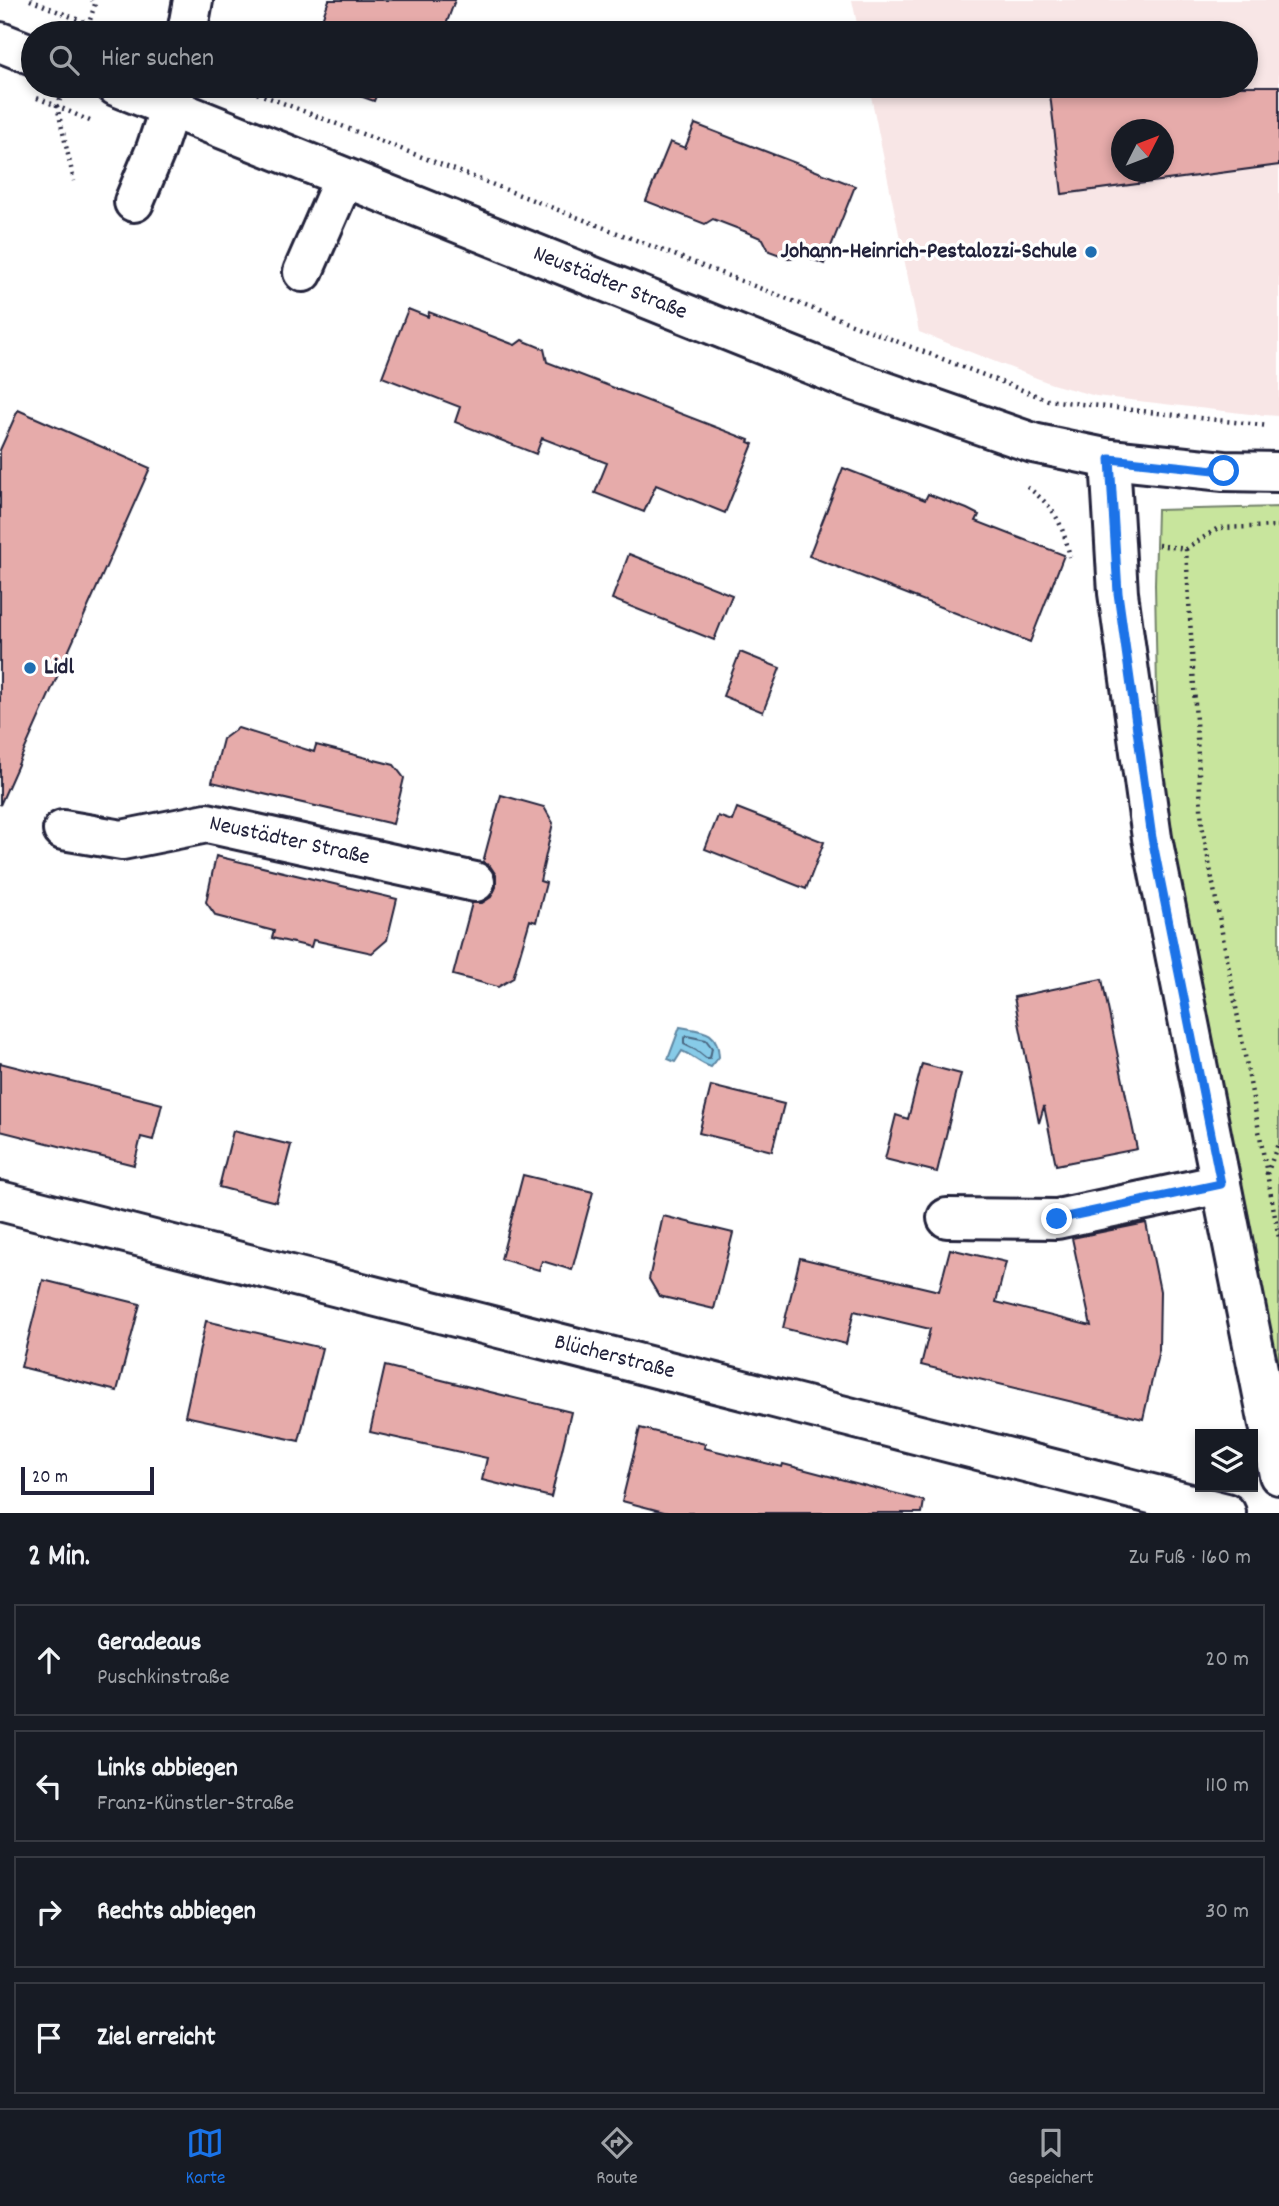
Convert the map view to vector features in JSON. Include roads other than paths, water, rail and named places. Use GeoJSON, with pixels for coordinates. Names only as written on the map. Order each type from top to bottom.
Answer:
{"type":"FeatureCollection","features":[{"type":"Feature","properties":{"kind":"street"},"geometry":{"type":"LineString","coordinates":[[189,21],[193,0]]}},
{"type":"Feature","properties":{"kind":"street"},"geometry":{"type":"LineString","coordinates":[[0,42],[21,50]]}},
{"type":"Feature","properties":{"kind":"street"},"geometry":{"type":"LineString","coordinates":[[134,202],[173,98]]}},
{"type":"Feature","properties":{"kind":"street","name":"Neustädter Straße"},"geometry":{"type":"LineString","coordinates":[[178,98],[344,178],[846,378],[1033,443],[1110,459],[1224,471],[1279,472]]}},
{"type":"Feature","properties":{"kind":"street"},"geometry":{"type":"LineString","coordinates":[[303,272],[344,178]]}},
{"type":"Feature","properties":{"kind":"street"},"geometry":{"type":"LineString","coordinates":[[1110,459],[1118,593],[1152,838],[1279,1475]]}},
{"type":"Feature","properties":{"kind":"street","name":"Neustädter Straße"},"geometry":{"type":"LineString","coordinates":[[64,830],[122,840],[206,823],[475,882]]}},
{"type":"Feature","properties":{"kind":"street"},"geometry":{"type":"LineString","coordinates":[[947,1218],[1057,1219],[1221,1184]]}},
{"type":"Feature","properties":{"kind":"street","name":"Blücherstraße"},"geometry":{"type":"LineString","coordinates":[[0,1201],[1226,1513]]}},
{"type":"Feature","properties":{"kind":"water"},"geometry":{"type":"Polygon","coordinates":[[[680,1027],[708,1033],[716,1041],[719,1057],[711,1067],[682,1051],[675,1062],[668,1059],[680,1027]]]}},
{"type":"Feature","properties":{"kind":"place","name":"Johann-Heinrich-Pestalozzi-Schule"},"geometry":{"type":"Point","coordinates":[1091,252]}},
{"type":"Feature","properties":{"kind":"place","name":"Lidl"},"geometry":{"type":"Point","coordinates":[30,668]}}]}
